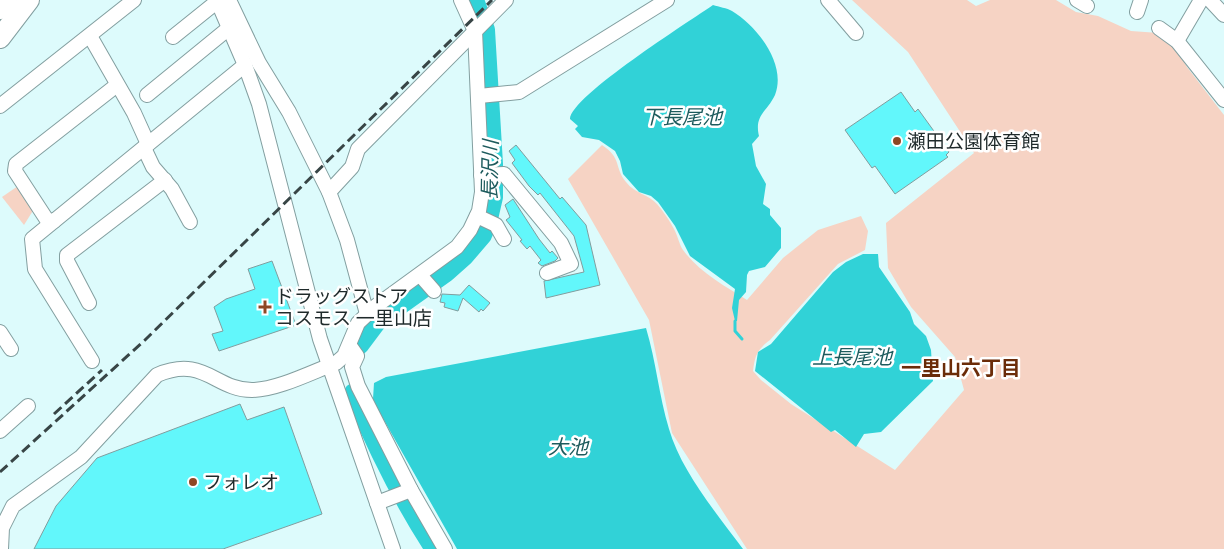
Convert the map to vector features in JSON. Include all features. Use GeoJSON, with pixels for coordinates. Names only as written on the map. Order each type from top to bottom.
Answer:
{"type":"FeatureCollection","features":[{"type":"Feature","properties":{"kind":"highway"},"geometry":{"type":"LineString","coordinates":[[0,9],[7,0]]}},
{"type":"Feature","properties":{"kind":"highway"},"geometry":{"type":"LineString","coordinates":[[0,38],[29,0]]}},
{"type":"Feature","properties":{"kind":"street"},"geometry":{"type":"LineString","coordinates":[[0,106],[134,0]]}},
{"type":"Feature","properties":{"kind":"street"},"geometry":{"type":"LineString","coordinates":[[220,0],[229,28],[245,65],[282,189],[307,294],[329,366],[393,549]]}},
{"type":"Feature","properties":{"kind":"street"},"geometry":{"type":"LineString","coordinates":[[173,37],[220,0]]}},
{"type":"Feature","properties":{"kind":"street"},"geometry":{"type":"LineString","coordinates":[[220,0],[289,112],[329,192],[346,240],[367,314]]}},
{"type":"Feature","properties":{"kind":"street"},"geometry":{"type":"LineString","coordinates":[[1,549],[2,528],[13,506],[82,457],[157,375],[171,370],[191,369],[236,387],[254,390],[268,388],[329,366],[340,360],[350,346],[354,329],[367,314],[457,247],[477,217],[481,201],[482,175],[474,31],[462,0]]}},
{"type":"Feature","properties":{"kind":"street"},"geometry":{"type":"LineString","coordinates":[[329,192],[352,167],[358,148],[506,0]]}},
{"type":"Feature","properties":{"kind":"street"},"geometry":{"type":"LineString","coordinates":[[479,96],[519,92],[667,0]]}},
{"type":"Feature","properties":{"kind":"street"},"geometry":{"type":"LineString","coordinates":[[828,0],[856,34]]}},
{"type":"Feature","properties":{"kind":"street"},"geometry":{"type":"LineString","coordinates":[[1177,41],[1201,0]]}},
{"type":"Feature","properties":{"kind":"street"},"geometry":{"type":"LineString","coordinates":[[1210,0],[1224,15]]}},
{"type":"Feature","properties":{"kind":"street"},"geometry":{"type":"LineString","coordinates":[[147,95],[229,28]]}},
{"type":"Feature","properties":{"kind":"street"},"geometry":{"type":"LineString","coordinates":[[1159,28],[1177,41],[1224,100]]}},
{"type":"Feature","properties":{"kind":"street"},"geometry":{"type":"LineString","coordinates":[[90,36],[134,113],[153,167],[172,189],[190,222]]}},
{"type":"Feature","properties":{"kind":"street"},"geometry":{"type":"LineString","coordinates":[[92,361],[36,269],[32,239],[245,65]]}},
{"type":"Feature","properties":{"kind":"street"},"geometry":{"type":"LineString","coordinates":[[54,221],[47,220],[15,171],[16,164],[117,85]]}},
{"type":"Feature","properties":{"kind":"street"},"geometry":{"type":"LineString","coordinates":[[482,175],[503,174],[561,243],[571,264],[547,273]]}},
{"type":"Feature","properties":{"kind":"street"},"geometry":{"type":"LineString","coordinates":[[89,302],[66,261],[66,255],[165,180]]}},
{"type":"Feature","properties":{"kind":"street"},"geometry":{"type":"LineString","coordinates":[[477,217],[495,224],[504,239]]}},
{"type":"Feature","properties":{"kind":"street"},"geometry":{"type":"LineString","coordinates":[[421,275],[434,290]]}},
{"type":"Feature","properties":{"kind":"street"},"geometry":{"type":"LineString","coordinates":[[0,332],[11,349]]}},
{"type":"Feature","properties":{"kind":"street"},"geometry":{"type":"LineString","coordinates":[[350,346],[357,356],[352,367],[358,386],[411,490],[445,549]]}},
{"type":"Feature","properties":{"kind":"street"},"geometry":{"type":"LineString","coordinates":[[2,426],[28,406]]}},
{"type":"Feature","properties":{"kind":"street"},"geometry":{"type":"LineString","coordinates":[[378,503],[411,490]]}},
{"type":"Feature","properties":{"kind":"shaded area"},"geometry":{"type":"Polygon","coordinates":[[[852,0],[967,0],[976,6],[990,0],[1056,0],[1076,12],[1098,16],[1131,31],[1159,33],[1175,46],[1187,67],[1224,115],[1224,549],[747,549],[672,433],[649,320],[568,179],[602,145],[615,158],[622,177],[626,182],[637,192],[650,198],[662,210],[689,258],[713,278],[747,300],[783,258],[818,230],[861,216],[868,231],[865,250],[838,264],[759,350],[753,371],[761,380],[791,404],[895,470],[964,390],[955,357],[911,307],[888,268],[886,223],[974,153],[908,52],[852,0]]]}},
{"type":"Feature","properties":{"kind":"shaded area"},"geometry":{"type":"Polygon","coordinates":[[[18,186],[34,209],[24,225],[2,197],[18,186]]]}},
{"type":"Feature","properties":{"kind":"water","name":"下長尾池"},"geometry":{"type":"Polygon","coordinates":[[[713,5],[732,11],[760,36],[773,59],[778,83],[772,101],[758,123],[759,136],[752,144],[756,166],[766,184],[763,204],[770,209],[770,215],[781,228],[781,248],[765,267],[749,271],[746,292],[739,300],[737,321],[735,321],[732,308],[735,289],[690,256],[675,226],[658,202],[651,196],[639,192],[623,174],[615,151],[599,140],[582,137],[575,129],[578,126],[570,119],[575,108],[610,77],[633,59],[713,5]]]}},
{"type":"Feature","properties":{"kind":"water","name":"上長尾池"},"geometry":{"type":"Polygon","coordinates":[[[863,254],[878,254],[879,267],[910,312],[914,324],[926,336],[931,350],[933,381],[881,432],[864,434],[856,447],[835,430],[831,432],[755,371],[758,352],[771,344],[833,272],[846,262],[863,254]]]}},
{"type":"Feature","properties":{"kind":"water","name":"大池"},"geometry":{"type":"Polygon","coordinates":[[[646,328],[669,429],[682,461],[711,507],[743,549],[457,549],[377,408],[373,399],[374,383],[386,377],[646,328]]]}},
{"type":"Feature","properties":{"kind":"building","name":"瀬田公園体育館"},"geometry":{"type":"Polygon","coordinates":[[[901,92],[915,112],[918,109],[949,152],[946,155],[948,157],[895,194],[875,166],[872,168],[845,130],[901,92]]]}},
{"type":"Feature","properties":{"kind":"building"},"geometry":{"type":"Polygon","coordinates":[[[516,145],[560,199],[562,197],[586,225],[600,285],[546,298],[544,281],[584,272],[574,236],[540,193],[538,195],[529,186],[512,163],[515,160],[509,151],[516,145]]]}},
{"type":"Feature","properties":{"kind":"building"},"geometry":{"type":"Polygon","coordinates":[[[513,199],[539,239],[550,253],[552,251],[558,258],[555,261],[542,266],[538,263],[541,260],[530,246],[527,249],[520,241],[522,240],[506,220],[510,217],[505,205],[513,199]]]}},
{"type":"Feature","properties":{"kind":"building"},"geometry":{"type":"Polygon","coordinates":[[[272,261],[296,325],[219,351],[212,334],[223,331],[214,307],[226,299],[255,289],[248,269],[272,261]]]}},
{"type":"Feature","properties":{"kind":"building"},"geometry":{"type":"Polygon","coordinates":[[[469,285],[490,303],[483,311],[481,309],[479,312],[463,298],[458,311],[444,307],[445,303],[440,302],[442,294],[460,295],[469,285]]]}},
{"type":"Feature","properties":{"kind":"building","name":"フォレオ"},"geometry":{"type":"Polygon","coordinates":[[[240,404],[247,420],[284,407],[322,514],[223,549],[34,549],[56,506],[97,458],[240,404]]]}},
{"type":"Feature","properties":{"kind":"waterway","name":"長沢川"},"geometry":{"type":"LineString","coordinates":[[359,345],[377,321],[446,272],[464,256],[482,235],[487,223],[493,197],[493,164],[485,30],[474,0]]}},
{"type":"Feature","properties":{"kind":"waterway"},"geometry":{"type":"LineString","coordinates":[[735,321],[735,331],[742,339]]}},
{"type":"Feature","properties":{"kind":"waterway","name":"長沢川"},"geometry":{"type":"LineString","coordinates":[[354,393],[391,472],[435,549]]}},
{"type":"Feature","properties":{"kind":"railway"},"geometry":{"type":"LineString","coordinates":[[0,472],[145,340],[492,0]]}},
{"type":"Feature","properties":{"kind":"railway"},"geometry":{"type":"LineString","coordinates":[[54,414],[102,370]]}},
{"type":"Feature","properties":{"kind":"place","name":"瀬田公園体育館"},"geometry":{"type":"Point","coordinates":[897,141]}},
{"type":"Feature","properties":{"kind":"place","name":"ドラッグストア コスモス 一里山店"},"geometry":{"type":"Point","coordinates":[265,307]}},
{"type":"Feature","properties":{"kind":"place","name":"フォレオ"},"geometry":{"type":"Point","coordinates":[193,482]}},
{"type":"Feature","properties":{"kind":"district","name":"一里山六丁目"},"geometry":{"type":"Point","coordinates":[961,368]}}]}
